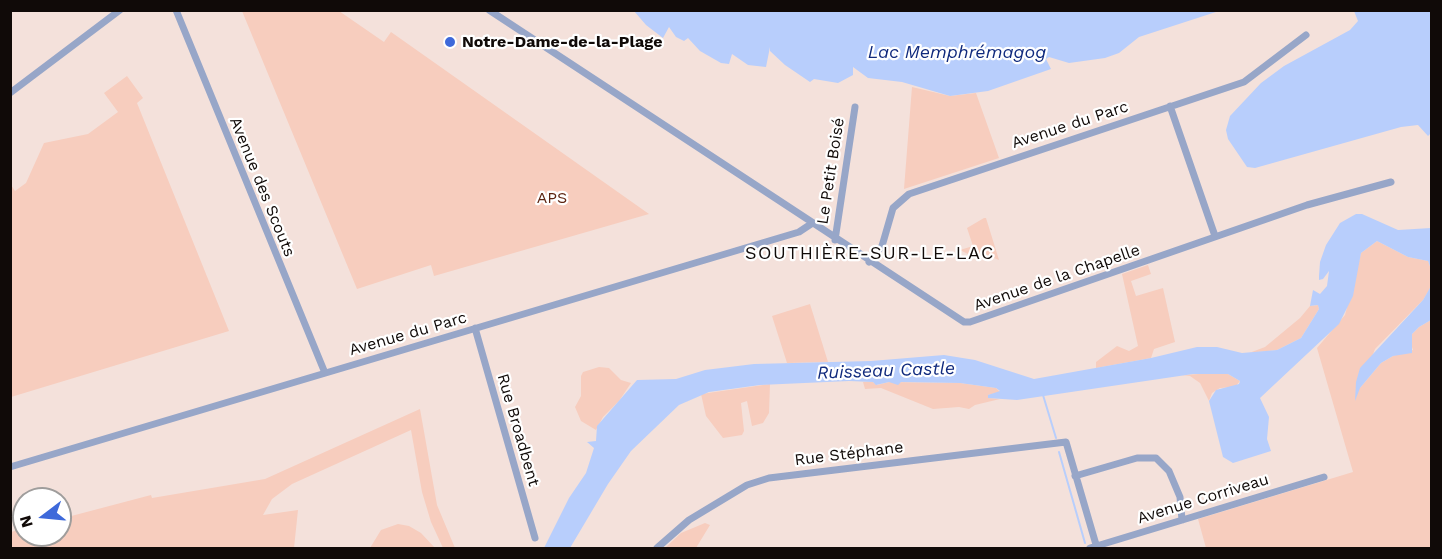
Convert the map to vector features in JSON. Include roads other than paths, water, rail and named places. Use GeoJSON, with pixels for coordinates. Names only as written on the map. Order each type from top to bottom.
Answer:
{"type":"FeatureCollection","features":[{"type":"Feature","properties":{"kind":"street"},"geometry":{"type":"LineString","coordinates":[[10,93],[120,10]]}},
{"type":"Feature","properties":{"kind":"street","name":"Avenue des Scouts"},"geometry":{"type":"LineString","coordinates":[[176,10],[325,373]]}},
{"type":"Feature","properties":{"kind":"street","name":"Avenue de la Chapelle"},"geometry":{"type":"LineString","coordinates":[[489,10],[834,240],[960,321],[968,322],[1215,236],[1333,197],[1390,182]]}},
{"type":"Feature","properties":{"kind":"street","name":"Avenue du Parc"},"geometry":{"type":"LineString","coordinates":[[869,262],[882,246],[893,208],[909,194],[1251,78],[1289,45],[1306,35]]}},
{"type":"Feature","properties":{"kind":"street"},"geometry":{"type":"LineString","coordinates":[[1170,106],[1215,236]]}},
{"type":"Feature","properties":{"kind":"street","name":"Le Petit Boisé"},"geometry":{"type":"LineString","coordinates":[[834,240],[855,107]]}},
{"type":"Feature","properties":{"kind":"street","name":"Avenue du Parc"},"geometry":{"type":"LineString","coordinates":[[10,467],[799,232],[811,224]]}},
{"type":"Feature","properties":{"kind":"street","name":"Rue Broadbent"},"geometry":{"type":"LineString","coordinates":[[475,328],[535,538]]}},
{"type":"Feature","properties":{"kind":"street","name":"Rue Stéphane"},"geometry":{"type":"LineString","coordinates":[[657,549],[673,532],[689,520],[737,491],[769,478],[1066,442],[1075,476]]}},
{"type":"Feature","properties":{"kind":"street"},"geometry":{"type":"LineString","coordinates":[[1095,548],[1075,476],[1137,458],[1156,458],[1169,471],[1180,497],[1182,520]]}},
{"type":"Feature","properties":{"kind":"street","name":"Avenue Corriveau"},"geometry":{"type":"LineString","coordinates":[[1095,548],[1324,477]]}},
{"type":"Feature","properties":{"kind":"water","name":"Lac Memphrémagog"},"geometry":{"type":"Polygon","coordinates":[[[634,11],[1219,11],[1139,37],[1119,53],[1105,58],[1069,63],[1049,57],[1046,59],[1051,69],[988,91],[950,96],[902,82],[868,78],[853,67],[853,75],[838,83],[814,79],[810,82],[785,65],[770,51],[770,47],[766,67],[748,65],[732,54],[729,64],[721,63],[700,51],[688,38],[684,41],[676,37],[669,27],[663,38],[646,25],[634,11]]]}},
{"type":"Feature","properties":{"kind":"water"},"geometry":{"type":"Polygon","coordinates":[[[1354,11],[1431,11],[1431,133],[1428,136],[1418,125],[1401,127],[1255,168],[1247,167],[1228,139],[1226,130],[1230,116],[1261,83],[1284,66],[1350,30],[1358,21],[1354,11]]]}},
{"type":"Feature","properties":{"kind":"water","name":"Ruisseau Castle"},"geometry":{"type":"Polygon","coordinates":[[[1356,214],[1362,214],[1398,230],[1431,228],[1431,269],[1428,261],[1408,257],[1377,241],[1361,253],[1353,296],[1339,324],[1260,398],[1269,417],[1267,439],[1271,451],[1233,463],[1223,457],[1209,401],[1216,390],[1239,384],[1240,381],[1228,374],[1193,374],[1017,400],[988,398],[988,395],[1000,391],[996,388],[960,383],[901,382],[898,385],[889,382],[876,385],[873,382],[849,381],[760,385],[709,392],[679,405],[631,451],[608,484],[570,548],[544,548],[569,498],[586,473],[594,448],[587,442],[596,441],[597,426],[637,380],[676,379],[705,370],[754,364],[871,361],[944,355],[975,360],[1034,379],[1151,358],[1197,347],[1217,347],[1242,353],[1277,350],[1301,338],[1319,309],[1318,305],[1310,306],[1313,290],[1320,294],[1327,286],[1329,271],[1323,279],[1319,280],[1320,262],[1326,245],[1340,223],[1356,214]]]}},
{"type":"Feature","properties":{"kind":"water"},"geometry":{"type":"Polygon","coordinates":[[[1431,286],[1431,320],[1412,334],[1412,353],[1393,356],[1381,363],[1360,388],[1355,401],[1356,382],[1360,368],[1423,300],[1431,286]]]}},
{"type":"Feature","properties":{"kind":"waterway"},"geometry":{"type":"LineString","coordinates":[[1043,395],[1056,438]]}},
{"type":"Feature","properties":{"kind":"waterway"},"geometry":{"type":"LineString","coordinates":[[1059,452],[1085,543]]}},
{"type":"Feature","properties":{"kind":"place","name":"Notre-Dame-de-la-Plage"},"geometry":{"type":"Point","coordinates":[450,42]}},
{"type":"Feature","properties":{"kind":"district","name":"SOUTHIÈRE-SUR-LE-LAC"},"geometry":{"type":"Point","coordinates":[870,254]}},
{"type":"Feature","properties":{"kind":"park label","name":"APS"},"geometry":{"type":"Point","coordinates":[552,198]}}]}
